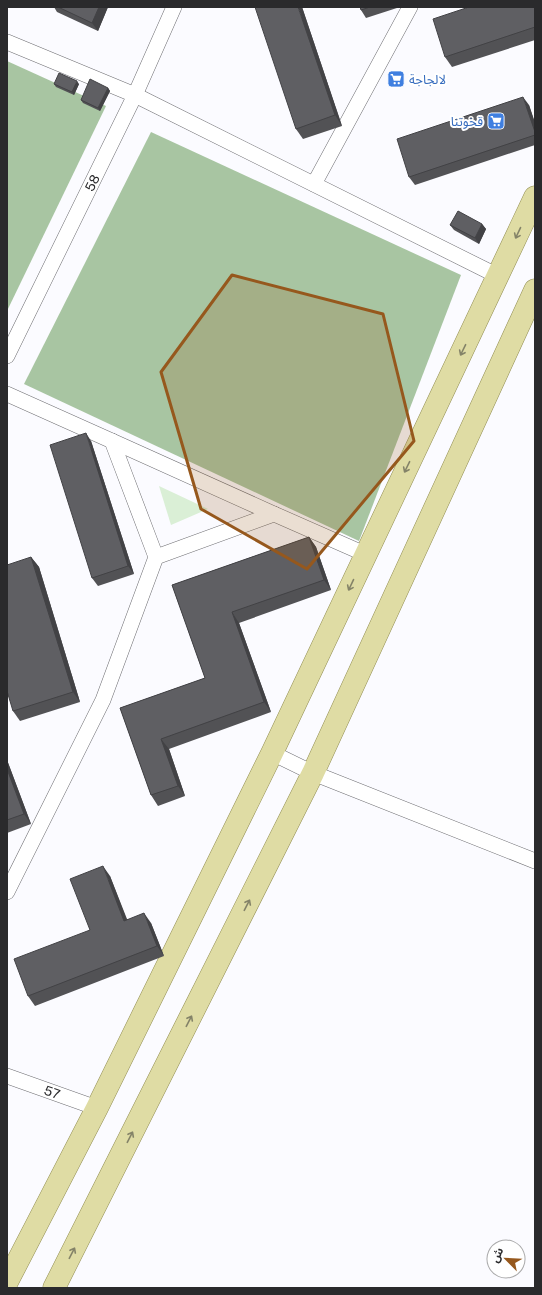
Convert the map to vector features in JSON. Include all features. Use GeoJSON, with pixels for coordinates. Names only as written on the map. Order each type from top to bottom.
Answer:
{"type":"FeatureCollection","features":[{"type":"Feature","properties":{"kind":"main road"},"geometry":{"type":"LineString","coordinates":[[7,1282],[97,1108],[272,753],[535,197]]}},
{"type":"Feature","properties":{"kind":"main road"},"geometry":{"type":"LineString","coordinates":[[54,1288],[313,773],[535,290]]}},
{"type":"Feature","properties":{"kind":"street","name":"58"},"geometry":{"type":"LineString","coordinates":[[7,356],[135,95],[174,7]]}},
{"type":"Feature","properties":{"kind":"street"},"geometry":{"type":"LineString","coordinates":[[314,184],[410,7]]}},
{"type":"Feature","properties":{"kind":"street"},"geometry":{"type":"LineString","coordinates":[[7,42],[135,95],[498,276]]}},
{"type":"Feature","properties":{"kind":"street"},"geometry":{"type":"LineString","coordinates":[[7,394],[365,554]]}},
{"type":"Feature","properties":{"kind":"street"},"geometry":{"type":"LineString","coordinates":[[7,892],[103,700],[156,557],[112,440]]}},
{"type":"Feature","properties":{"kind":"street"},"geometry":{"type":"LineString","coordinates":[[156,557],[274,514]]}},
{"type":"Feature","properties":{"kind":"street"},"geometry":{"type":"LineString","coordinates":[[272,753],[313,773],[535,861]]}},
{"type":"Feature","properties":{"kind":"street","name":"57"},"geometry":{"type":"LineString","coordinates":[[7,1076],[97,1108]]}},
{"type":"Feature","properties":{"kind":"highlighted area"},"geometry":{"type":"Polygon","coordinates":[[[232,275],[383,314],[414,441],[307,569],[201,509],[161,372],[232,275]]]}},
{"type":"Feature","properties":{"kind":"green space"},"geometry":{"type":"Polygon","coordinates":[[[7,61],[106,106],[7,311],[7,61]]]}},
{"type":"Feature","properties":{"kind":"green space"},"geometry":{"type":"Polygon","coordinates":[[[151,132],[461,275],[359,541],[24,384],[151,132]]]}},
{"type":"Feature","properties":{"kind":"green space"},"geometry":{"type":"Polygon","coordinates":[[[159,486],[208,509],[171,525],[159,486]]]}},
{"type":"Feature","properties":{"kind":"building"},"geometry":{"type":"Polygon","coordinates":[[[58,7],[99,7],[92,23],[58,7]]]}},
{"type":"Feature","properties":{"kind":"building"},"geometry":{"type":"Polygon","coordinates":[[[255,7],[298,7],[335,115],[296,129],[255,7]]]}},
{"type":"Feature","properties":{"kind":"building"},"geometry":{"type":"Polygon","coordinates":[[[360,7],[370,7],[361,10],[360,7]]]}},
{"type":"Feature","properties":{"kind":"building"},"geometry":{"type":"Polygon","coordinates":[[[469,7],[535,7],[535,27],[445,57],[433,19],[469,7]]]}},
{"type":"Feature","properties":{"kind":"building"},"geometry":{"type":"Polygon","coordinates":[[[59,73],[77,81],[72,92],[54,84],[59,73]]]}},
{"type":"Feature","properties":{"kind":"building"},"geometry":{"type":"Polygon","coordinates":[[[90,79],[108,88],[98,108],[81,100],[90,79]]]}},
{"type":"Feature","properties":{"kind":"building"},"geometry":{"type":"Polygon","coordinates":[[[523,97],[535,135],[409,177],[397,139],[523,97]]]}},
{"type":"Feature","properties":{"kind":"building"},"geometry":{"type":"Polygon","coordinates":[[[458,211],[482,224],[475,238],[450,225],[458,211]]]}},
{"type":"Feature","properties":{"kind":"building"},"geometry":{"type":"Polygon","coordinates":[[[86,433],[128,566],[92,578],[50,445],[86,433]]]}},
{"type":"Feature","properties":{"kind":"building"},"geometry":{"type":"Polygon","coordinates":[[[309,537],[324,580],[232,612],[264,702],[161,739],[178,786],[151,795],[120,708],[205,678],[172,585],[309,537]]]}},
{"type":"Feature","properties":{"kind":"building"},"geometry":{"type":"Polygon","coordinates":[[[31,557],[73,692],[13,711],[7,691],[7,565],[31,557]]]}},
{"type":"Feature","properties":{"kind":"building"},"geometry":{"type":"Polygon","coordinates":[[[7,769],[24,814],[7,820],[7,769]]]}},
{"type":"Feature","properties":{"kind":"building"},"geometry":{"type":"Polygon","coordinates":[[[103,866],[124,921],[144,913],[157,946],[28,996],[14,959],[90,930],[70,879],[103,866]]]}},
{"type":"Feature","properties":{"kind":"place","name":"لالجاجة"},"geometry":{"type":"Point","coordinates":[396,79]}},
{"type":"Feature","properties":{"kind":"place","name":"قخوتنا"},"geometry":{"type":"Point","coordinates":[496,121]}}]}
